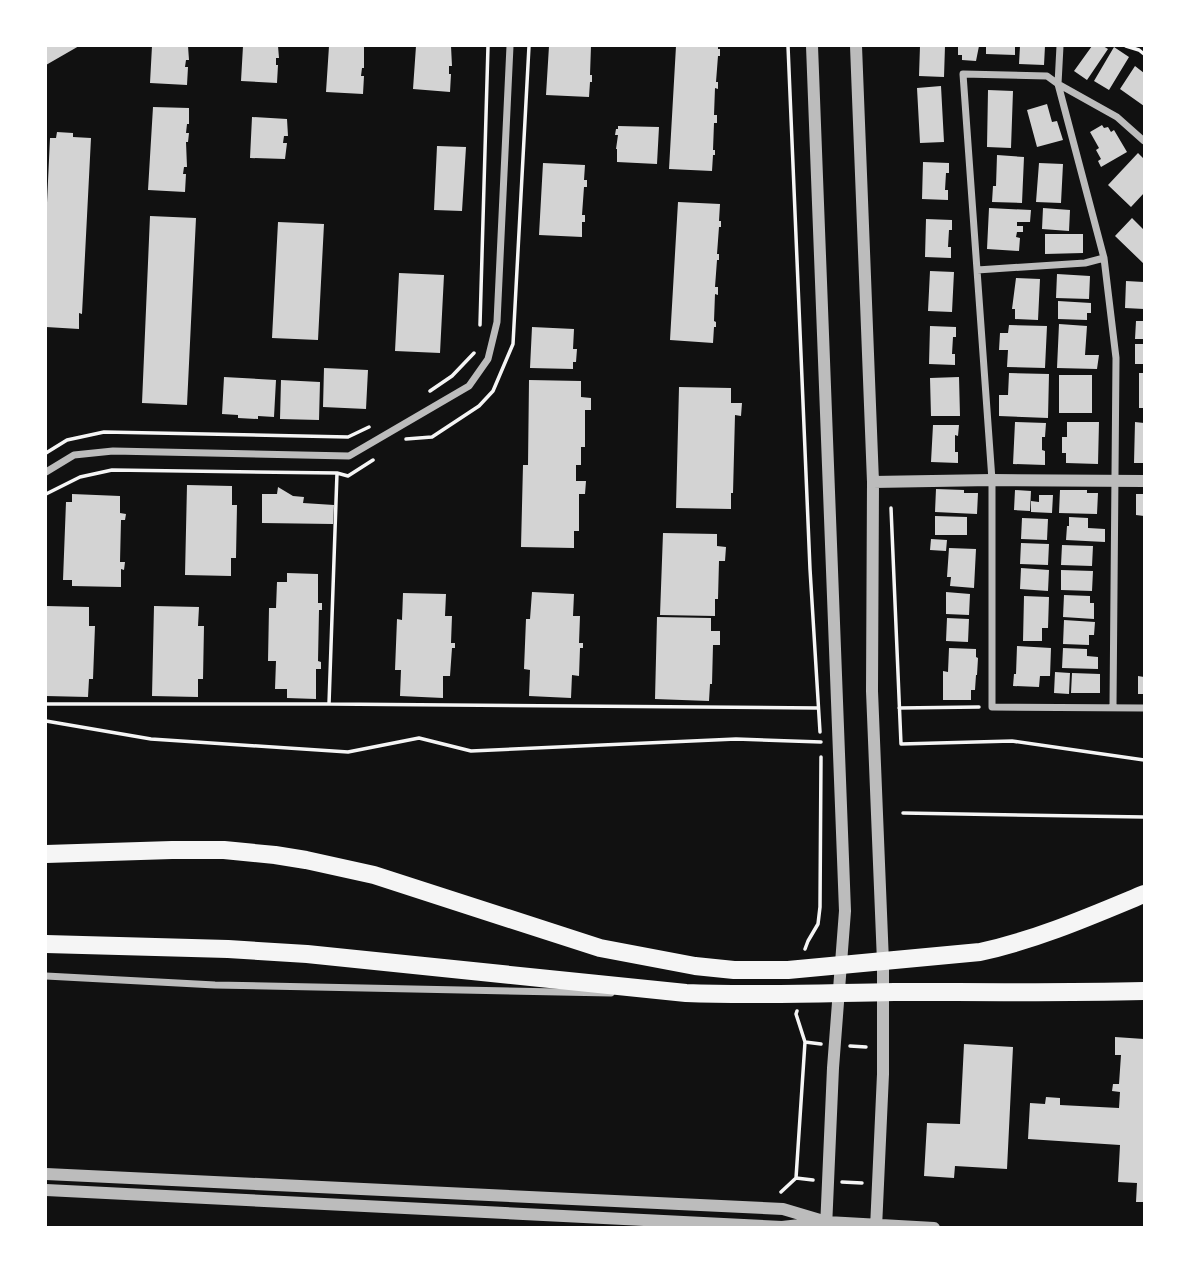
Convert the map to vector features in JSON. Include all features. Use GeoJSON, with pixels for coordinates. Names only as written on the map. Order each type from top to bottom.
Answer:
{"type":"FeatureCollection","features":[{"type":"Feature","properties":{"kind":"highway"},"geometry":{"type":"LineString","coordinates":[[46,854],[224,850],[306,860],[374,874],[600,948],[695,966],[734,970],[803,969],[1005,947],[1144,894]]}},
{"type":"Feature","properties":{"kind":"highway"},"geometry":{"type":"LineString","coordinates":[[46,944],[307,954],[686,993],[801,995],[1144,991]]}},
{"type":"Feature","properties":{"kind":"street"},"geometry":{"type":"LineString","coordinates":[[46,472],[74,455],[113,451],[349,456],[469,386],[488,359],[497,322],[510,46]]}},
{"type":"Feature","properties":{"kind":"street"},"geometry":{"type":"LineString","coordinates":[[812,46],[845,911],[826,1225]]}},
{"type":"Feature","properties":{"kind":"street"},"geometry":{"type":"LineString","coordinates":[[856,46],[873,482],[872,691],[883,962],[884,1047],[876,1226]]}},
{"type":"Feature","properties":{"kind":"street"},"geometry":{"type":"LineString","coordinates":[[1060,46],[1058,84],[1104,258],[1116,358],[1112,707]]}},
{"type":"Feature","properties":{"kind":"street"},"geometry":{"type":"LineString","coordinates":[[1144,141],[1117,117],[1046,76],[963,74],[992,480],[992,707],[1144,708]]}},
{"type":"Feature","properties":{"kind":"street"},"geometry":{"type":"LineString","coordinates":[[977,270],[1085,263],[1104,258]]}},
{"type":"Feature","properties":{"kind":"street"},"geometry":{"type":"LineString","coordinates":[[873,482],[1144,481]]}},
{"type":"Feature","properties":{"kind":"street"},"geometry":{"type":"LineString","coordinates":[[46,976],[215,985],[686,993]]}},
{"type":"Feature","properties":{"kind":"street"},"geometry":{"type":"LineString","coordinates":[[46,1174],[783,1209],[826,1225]]}},
{"type":"Feature","properties":{"kind":"street"},"geometry":{"type":"LineString","coordinates":[[46,1190],[782,1227],[934,1227]]}},
{"type":"Feature","properties":{"kind":"path"},"geometry":{"type":"LineString","coordinates":[[479,332],[488,46]]}},
{"type":"Feature","properties":{"kind":"path"},"geometry":{"type":"LineString","coordinates":[[404,439],[432,437],[480,405],[493,391],[513,344],[529,46]]}},
{"type":"Feature","properties":{"kind":"path"},"geometry":{"type":"LineString","coordinates":[[46,721],[151,739],[348,752],[419,738],[471,751],[736,739],[821,742],[810,555],[788,46]]}},
{"type":"Feature","properties":{"kind":"path"},"geometry":{"type":"LineString","coordinates":[[1126,46],[1144,54]]}},
{"type":"Feature","properties":{"kind":"path"},"geometry":{"type":"LineString","coordinates":[[429,391],[452,376],[474,353],[476,342]]}},
{"type":"Feature","properties":{"kind":"path"},"geometry":{"type":"LineString","coordinates":[[46,453],[67,440],[104,432],[348,437],[371,426]]}},
{"type":"Feature","properties":{"kind":"path"},"geometry":{"type":"LineString","coordinates":[[46,494],[80,477],[111,470],[337,473],[348,476],[382,454]]}},
{"type":"Feature","properties":{"kind":"path"},"geometry":{"type":"LineString","coordinates":[[329,704],[337,473]]}},
{"type":"Feature","properties":{"kind":"path"},"geometry":{"type":"LineString","coordinates":[[46,704],[818,708]]}},
{"type":"Feature","properties":{"kind":"path"},"geometry":{"type":"LineString","coordinates":[[992,707],[898,708],[901,744],[1012,741],[1144,760]]}},
{"type":"Feature","properties":{"kind":"path"},"geometry":{"type":"LineString","coordinates":[[803,969],[802,956],[818,924],[820,907],[821,756]]}},
{"type":"Feature","properties":{"kind":"path"},"geometry":{"type":"LineString","coordinates":[[903,813],[1144,817]]}},
{"type":"Feature","properties":{"kind":"path"},"geometry":{"type":"LineString","coordinates":[[776,1193],[783,1191],[796,1178],[805,1042],[796,1014],[801,995]]}},
{"type":"Feature","properties":{"kind":"path"},"geometry":{"type":"LineString","coordinates":[[805,1042],[884,1047]]}},
{"type":"Feature","properties":{"kind":"building"},"geometry":{"type":"Polygon","coordinates":[[[46,46],[79,46],[46,65],[46,46]]]}},
{"type":"Feature","properties":{"kind":"building"},"geometry":{"type":"Polygon","coordinates":[[[152,46],[188,46],[189,60],[186,60],[185,67],[188,67],[187,85],[150,83],[152,46]]]}},
{"type":"Feature","properties":{"kind":"building"},"geometry":{"type":"Polygon","coordinates":[[[243,46],[278,46],[277,83],[241,81],[243,46]]]}},
{"type":"Feature","properties":{"kind":"building"},"geometry":{"type":"Polygon","coordinates":[[[329,46],[364,46],[364,68],[361,76],[364,76],[363,94],[326,92],[329,46]]]}},
{"type":"Feature","properties":{"kind":"building"},"geometry":{"type":"Polygon","coordinates":[[[416,46],[451,46],[450,92],[413,89],[416,46]]]}},
{"type":"Feature","properties":{"kind":"building"},"geometry":{"type":"Polygon","coordinates":[[[549,46],[591,46],[592,82],[589,97],[546,95],[549,46]]]}},
{"type":"Feature","properties":{"kind":"building"},"geometry":{"type":"Polygon","coordinates":[[[676,46],[718,46],[720,49],[716,82],[718,89],[715,88],[714,115],[717,115],[717,123],[714,123],[715,155],[712,171],[669,169],[676,46]]]}},
{"type":"Feature","properties":{"kind":"building"},"geometry":{"type":"Polygon","coordinates":[[[920,46],[945,46],[944,77],[919,76],[920,46]]]}},
{"type":"Feature","properties":{"kind":"building"},"geometry":{"type":"Polygon","coordinates":[[[958,46],[979,46],[976,61],[962,60],[962,55],[958,55],[958,46]]]}},
{"type":"Feature","properties":{"kind":"building"},"geometry":{"type":"Polygon","coordinates":[[[986,46],[1015,46],[1015,55],[986,54],[986,46]]]}},
{"type":"Feature","properties":{"kind":"building"},"geometry":{"type":"Polygon","coordinates":[[[1020,46],[1045,46],[1044,65],[1019,64],[1020,46]]]}},
{"type":"Feature","properties":{"kind":"building"},"geometry":{"type":"Polygon","coordinates":[[[1092,46],[1108,49],[1087,80],[1074,71],[1092,46]]]}},
{"type":"Feature","properties":{"kind":"building"},"geometry":{"type":"Polygon","coordinates":[[[1114,47],[1129,57],[1109,90],[1094,81],[1114,47]]]}},
{"type":"Feature","properties":{"kind":"building"},"geometry":{"type":"Polygon","coordinates":[[[1135,66],[1144,73],[1144,106],[1120,89],[1135,66]]]}},
{"type":"Feature","properties":{"kind":"building"},"geometry":{"type":"Polygon","coordinates":[[[941,86],[944,142],[920,143],[917,88],[941,86]]]}},
{"type":"Feature","properties":{"kind":"building"},"geometry":{"type":"Polygon","coordinates":[[[988,90],[1013,91],[1011,148],[987,147],[988,90]]]}},
{"type":"Feature","properties":{"kind":"building"},"geometry":{"type":"Polygon","coordinates":[[[1047,104],[1052,122],[1057,121],[1063,140],[1037,147],[1027,110],[1047,104]]]}},
{"type":"Feature","properties":{"kind":"building"},"geometry":{"type":"Polygon","coordinates":[[[153,107],[189,108],[186,133],[189,133],[186,142],[187,167],[184,167],[183,174],[186,174],[185,192],[148,190],[153,107]]]}},
{"type":"Feature","properties":{"kind":"building"},"geometry":{"type":"Polygon","coordinates":[[[252,117],[287,119],[288,136],[284,136],[283,143],[287,143],[285,159],[250,158],[252,117]]]}},
{"type":"Feature","properties":{"kind":"building"},"geometry":{"type":"Polygon","coordinates":[[[1102,125],[1104,128],[1108,127],[1111,132],[1114,130],[1127,152],[1101,167],[1098,161],[1101,159],[1096,150],[1099,148],[1090,132],[1102,125]]]}},
{"type":"Feature","properties":{"kind":"building"},"geometry":{"type":"Polygon","coordinates":[[[618,126],[659,127],[657,164],[617,162],[618,135],[615,135],[618,126]]]}},
{"type":"Feature","properties":{"kind":"building"},"geometry":{"type":"Polygon","coordinates":[[[57,132],[73,133],[73,137],[91,138],[79,329],[46,327],[46,224],[50,138],[56,138],[57,132]]]}},
{"type":"Feature","properties":{"kind":"building"},"geometry":{"type":"Polygon","coordinates":[[[437,146],[466,147],[462,211],[434,210],[437,146]]]}},
{"type":"Feature","properties":{"kind":"building"},"geometry":{"type":"Polygon","coordinates":[[[1138,153],[1144,159],[1144,193],[1131,207],[1108,185],[1138,153]]]}},
{"type":"Feature","properties":{"kind":"building"},"geometry":{"type":"Polygon","coordinates":[[[997,155],[1024,157],[1022,203],[992,202],[993,186],[996,186],[997,155]]]}},
{"type":"Feature","properties":{"kind":"building"},"geometry":{"type":"Polygon","coordinates":[[[923,162],[949,163],[945,190],[948,190],[948,200],[922,199],[923,162]]]}},
{"type":"Feature","properties":{"kind":"building"},"geometry":{"type":"Polygon","coordinates":[[[543,163],[585,165],[584,180],[587,180],[587,187],[584,187],[582,215],[585,215],[585,222],[582,222],[582,237],[539,235],[543,163]]]}},
{"type":"Feature","properties":{"kind":"building"},"geometry":{"type":"Polygon","coordinates":[[[1039,163],[1063,164],[1061,203],[1036,202],[1039,163]]]}},
{"type":"Feature","properties":{"kind":"building"},"geometry":{"type":"Polygon","coordinates":[[[678,202],[720,204],[721,227],[715,287],[718,287],[718,295],[715,294],[716,327],[713,343],[670,340],[678,202]]]}},
{"type":"Feature","properties":{"kind":"building"},"geometry":{"type":"Polygon","coordinates":[[[989,208],[1031,210],[1030,222],[1017,222],[1017,226],[1023,226],[1023,232],[1017,232],[1016,237],[1020,238],[1019,251],[987,249],[989,208]]]}},
{"type":"Feature","properties":{"kind":"building"},"geometry":{"type":"Polygon","coordinates":[[[1043,208],[1070,210],[1069,231],[1042,229],[1043,208]]]}},
{"type":"Feature","properties":{"kind":"building"},"geometry":{"type":"Polygon","coordinates":[[[150,216],[196,218],[187,405],[142,403],[150,216]]]}},
{"type":"Feature","properties":{"kind":"building"},"geometry":{"type":"Polygon","coordinates":[[[1132,218],[1144,230],[1144,264],[1115,236],[1132,218]]]}},
{"type":"Feature","properties":{"kind":"building"},"geometry":{"type":"Polygon","coordinates":[[[926,219],[952,220],[948,247],[951,247],[951,258],[925,257],[926,219]]]}},
{"type":"Feature","properties":{"kind":"building"},"geometry":{"type":"Polygon","coordinates":[[[278,222],[324,224],[318,340],[272,338],[278,222]]]}},
{"type":"Feature","properties":{"kind":"building"},"geometry":{"type":"Polygon","coordinates":[[[1045,234],[1083,234],[1083,253],[1045,254],[1045,234]]]}},
{"type":"Feature","properties":{"kind":"building"},"geometry":{"type":"Polygon","coordinates":[[[930,271],[954,272],[952,312],[928,311],[930,271]]]}},
{"type":"Feature","properties":{"kind":"building"},"geometry":{"type":"Polygon","coordinates":[[[399,273],[444,275],[440,353],[395,351],[399,273]]]}},
{"type":"Feature","properties":{"kind":"building"},"geometry":{"type":"Polygon","coordinates":[[[1057,274],[1090,276],[1089,299],[1056,298],[1057,274]]]}},
{"type":"Feature","properties":{"kind":"building"},"geometry":{"type":"Polygon","coordinates":[[[1016,278],[1040,279],[1038,320],[1015,319],[1015,309],[1012,309],[1016,278]]]}},
{"type":"Feature","properties":{"kind":"building"},"geometry":{"type":"Polygon","coordinates":[[[1126,281],[1144,282],[1144,309],[1125,308],[1126,281]]]}},
{"type":"Feature","properties":{"kind":"building"},"geometry":{"type":"Polygon","coordinates":[[[1058,301],[1091,303],[1091,313],[1087,313],[1087,320],[1058,319],[1058,301]]]}},
{"type":"Feature","properties":{"kind":"building"},"geometry":{"type":"Polygon","coordinates":[[[1136,321],[1144,321],[1144,339],[1135,339],[1136,321]]]}},
{"type":"Feature","properties":{"kind":"building"},"geometry":{"type":"Polygon","coordinates":[[[1059,324],[1087,326],[1085,355],[1099,355],[1097,369],[1057,368],[1059,324]]]}},
{"type":"Feature","properties":{"kind":"building"},"geometry":{"type":"Polygon","coordinates":[[[1009,325],[1047,326],[1045,368],[1007,367],[1008,350],[999,350],[1000,333],[1008,333],[1009,325]]]}},
{"type":"Feature","properties":{"kind":"building"},"geometry":{"type":"Polygon","coordinates":[[[930,326],[956,327],[952,354],[955,354],[955,365],[929,364],[930,326]]]}},
{"type":"Feature","properties":{"kind":"building"},"geometry":{"type":"Polygon","coordinates":[[[532,327],[574,329],[573,349],[577,349],[573,369],[530,368],[532,327]]]}},
{"type":"Feature","properties":{"kind":"building"},"geometry":{"type":"Polygon","coordinates":[[[1135,344],[1144,344],[1144,364],[1135,364],[1135,344]]]}},
{"type":"Feature","properties":{"kind":"building"},"geometry":{"type":"Polygon","coordinates":[[[324,368],[368,370],[366,409],[323,407],[324,368]]]}},
{"type":"Feature","properties":{"kind":"building"},"geometry":{"type":"Polygon","coordinates":[[[1009,373],[1049,374],[1048,418],[999,416],[999,395],[1008,395],[1009,373]]]}},
{"type":"Feature","properties":{"kind":"building"},"geometry":{"type":"Polygon","coordinates":[[[1139,373],[1144,373],[1144,408],[1139,408],[1139,373]]]}},
{"type":"Feature","properties":{"kind":"building"},"geometry":{"type":"Polygon","coordinates":[[[1059,375],[1092,375],[1092,413],[1059,413],[1059,375]]]}},
{"type":"Feature","properties":{"kind":"building"},"geometry":{"type":"Polygon","coordinates":[[[224,377],[276,380],[274,417],[238,418],[238,415],[222,414],[224,377]]]}},
{"type":"Feature","properties":{"kind":"building"},"geometry":{"type":"Polygon","coordinates":[[[959,377],[960,416],[931,416],[930,378],[959,377]]]}},
{"type":"Feature","properties":{"kind":"building"},"geometry":{"type":"Polygon","coordinates":[[[281,380],[320,382],[319,420],[280,419],[281,380]]]}},
{"type":"Feature","properties":{"kind":"building"},"geometry":{"type":"Polygon","coordinates":[[[529,380],[581,381],[581,397],[591,398],[591,410],[585,410],[585,447],[581,447],[581,465],[576,465],[576,481],[586,481],[585,494],[579,494],[579,531],[574,531],[574,548],[521,547],[523,465],[528,465],[529,380]]]}},
{"type":"Feature","properties":{"kind":"building"},"geometry":{"type":"Polygon","coordinates":[[[679,387],[731,388],[731,403],[742,403],[741,416],[735,415],[731,509],[676,508],[679,387]]]}},
{"type":"Feature","properties":{"kind":"building"},"geometry":{"type":"Polygon","coordinates":[[[1015,422],[1046,423],[1045,437],[1042,437],[1045,465],[1013,464],[1015,422]]]}},
{"type":"Feature","properties":{"kind":"building"},"geometry":{"type":"Polygon","coordinates":[[[1067,422],[1099,422],[1098,464],[1066,463],[1066,453],[1062,453],[1062,437],[1067,437],[1067,422]]]}},
{"type":"Feature","properties":{"kind":"building"},"geometry":{"type":"Polygon","coordinates":[[[1135,422],[1144,423],[1144,463],[1134,463],[1135,422]]]}},
{"type":"Feature","properties":{"kind":"building"},"geometry":{"type":"Polygon","coordinates":[[[933,425],[959,425],[958,436],[955,435],[958,463],[931,462],[933,425]]]}},
{"type":"Feature","properties":{"kind":"building"},"geometry":{"type":"Polygon","coordinates":[[[187,485],[232,486],[232,505],[237,505],[236,558],[231,558],[231,576],[185,575],[187,485]]]}},
{"type":"Feature","properties":{"kind":"building"},"geometry":{"type":"Polygon","coordinates":[[[278,487],[293,496],[304,497],[303,503],[334,505],[333,524],[262,523],[262,494],[277,494],[278,487]]]}},
{"type":"Feature","properties":{"kind":"building"},"geometry":{"type":"Polygon","coordinates":[[[936,489],[978,493],[977,514],[935,512],[936,489]]]}},
{"type":"Feature","properties":{"kind":"building"},"geometry":{"type":"Polygon","coordinates":[[[1015,490],[1031,491],[1030,511],[1014,510],[1015,490]]]}},
{"type":"Feature","properties":{"kind":"building"},"geometry":{"type":"Polygon","coordinates":[[[1060,490],[1087,490],[1087,493],[1098,493],[1097,514],[1059,513],[1060,490]]]}},
{"type":"Feature","properties":{"kind":"building"},"geometry":{"type":"Polygon","coordinates":[[[72,494],[120,496],[120,513],[126,514],[125,520],[121,520],[120,562],[125,562],[124,570],[121,569],[121,587],[72,586],[72,580],[63,580],[66,502],[72,502],[72,494]]]}},
{"type":"Feature","properties":{"kind":"building"},"geometry":{"type":"Polygon","coordinates":[[[1136,494],[1144,494],[1144,516],[1136,515],[1136,494]]]}},
{"type":"Feature","properties":{"kind":"building"},"geometry":{"type":"Polygon","coordinates":[[[1039,495],[1053,495],[1052,513],[1031,512],[1031,501],[1039,502],[1039,495]]]}},
{"type":"Feature","properties":{"kind":"building"},"geometry":{"type":"Polygon","coordinates":[[[935,516],[967,517],[967,535],[935,535],[935,516]]]}},
{"type":"Feature","properties":{"kind":"building"},"geometry":{"type":"Polygon","coordinates":[[[1069,517],[1088,518],[1088,528],[1105,529],[1105,542],[1066,540],[1069,517]]]}},
{"type":"Feature","properties":{"kind":"building"},"geometry":{"type":"Polygon","coordinates":[[[1022,518],[1048,519],[1047,540],[1021,539],[1022,518]]]}},
{"type":"Feature","properties":{"kind":"building"},"geometry":{"type":"Polygon","coordinates":[[[663,533],[717,534],[717,546],[726,547],[725,561],[719,561],[715,616],[660,615],[663,533]]]}},
{"type":"Feature","properties":{"kind":"building"},"geometry":{"type":"Polygon","coordinates":[[[931,539],[947,540],[946,551],[930,550],[931,539]]]}},
{"type":"Feature","properties":{"kind":"building"},"geometry":{"type":"Polygon","coordinates":[[[1021,543],[1049,544],[1048,565],[1020,564],[1021,543]]]}},
{"type":"Feature","properties":{"kind":"building"},"geometry":{"type":"Polygon","coordinates":[[[1062,545],[1093,546],[1092,566],[1061,565],[1062,545]]]}},
{"type":"Feature","properties":{"kind":"building"},"geometry":{"type":"Polygon","coordinates":[[[949,548],[976,549],[974,588],[950,586],[951,577],[947,577],[949,548]]]}},
{"type":"Feature","properties":{"kind":"building"},"geometry":{"type":"Polygon","coordinates":[[[1021,568],[1049,570],[1048,591],[1020,589],[1021,568]]]}},
{"type":"Feature","properties":{"kind":"building"},"geometry":{"type":"Polygon","coordinates":[[[1061,570],[1093,571],[1092,591],[1061,590],[1061,570]]]}},
{"type":"Feature","properties":{"kind":"building"},"geometry":{"type":"Polygon","coordinates":[[[287,573],[318,574],[318,603],[322,603],[322,610],[319,610],[318,661],[321,662],[321,669],[316,669],[316,699],[287,698],[287,689],[275,689],[276,661],[268,661],[269,608],[276,608],[277,582],[287,582],[287,573]]]}},
{"type":"Feature","properties":{"kind":"building"},"geometry":{"type":"Polygon","coordinates":[[[532,592],[574,594],[573,616],[580,616],[579,643],[583,643],[583,648],[580,648],[579,676],[572,675],[571,698],[529,696],[530,670],[524,669],[526,619],[530,619],[532,592]]]}},
{"type":"Feature","properties":{"kind":"building"},"geometry":{"type":"Polygon","coordinates":[[[946,592],[970,594],[969,615],[946,614],[946,592]]]}},
{"type":"Feature","properties":{"kind":"building"},"geometry":{"type":"Polygon","coordinates":[[[403,593],[446,594],[445,616],[452,616],[451,643],[455,643],[455,648],[452,648],[450,676],[443,676],[443,698],[400,696],[401,670],[395,670],[397,619],[402,620],[403,593]]]}},
{"type":"Feature","properties":{"kind":"building"},"geometry":{"type":"Polygon","coordinates":[[[1064,595],[1090,596],[1090,603],[1094,603],[1094,619],[1063,617],[1064,595]]]}},
{"type":"Feature","properties":{"kind":"building"},"geometry":{"type":"Polygon","coordinates":[[[1024,596],[1049,597],[1048,628],[1042,628],[1042,641],[1023,641],[1024,596]]]}},
{"type":"Feature","properties":{"kind":"building"},"geometry":{"type":"Polygon","coordinates":[[[46,606],[89,607],[89,626],[95,626],[93,679],[89,679],[88,697],[46,696],[46,606]]]}},
{"type":"Feature","properties":{"kind":"building"},"geometry":{"type":"Polygon","coordinates":[[[154,606],[199,607],[198,626],[204,626],[203,679],[198,679],[198,697],[152,696],[154,606]]]}},
{"type":"Feature","properties":{"kind":"building"},"geometry":{"type":"Polygon","coordinates":[[[657,617],[711,618],[711,631],[720,631],[720,645],[713,645],[709,701],[655,699],[657,617]]]}},
{"type":"Feature","properties":{"kind":"building"},"geometry":{"type":"Polygon","coordinates":[[[947,618],[969,619],[968,642],[946,641],[947,618]]]}},
{"type":"Feature","properties":{"kind":"building"},"geometry":{"type":"Polygon","coordinates":[[[1064,620],[1095,622],[1094,635],[1089,635],[1089,645],[1063,644],[1064,620]]]}},
{"type":"Feature","properties":{"kind":"building"},"geometry":{"type":"Polygon","coordinates":[[[1017,646],[1051,648],[1050,676],[1040,676],[1039,687],[1013,686],[1017,646]]]}},
{"type":"Feature","properties":{"kind":"building"},"geometry":{"type":"Polygon","coordinates":[[[949,648],[976,649],[977,675],[975,690],[971,690],[971,700],[943,700],[943,671],[948,672],[949,648]]]}},
{"type":"Feature","properties":{"kind":"building"},"geometry":{"type":"Polygon","coordinates":[[[1063,648],[1087,649],[1087,656],[1098,657],[1098,669],[1062,668],[1063,648]]]}},
{"type":"Feature","properties":{"kind":"building"},"geometry":{"type":"Polygon","coordinates":[[[1055,672],[1070,673],[1069,694],[1054,693],[1055,672]]]}},
{"type":"Feature","properties":{"kind":"building"},"geometry":{"type":"Polygon","coordinates":[[[1072,673],[1100,674],[1100,693],[1071,693],[1072,673]]]}},
{"type":"Feature","properties":{"kind":"building"},"geometry":{"type":"Polygon","coordinates":[[[1138,676],[1144,677],[1144,694],[1138,694],[1138,676]]]}},
{"type":"Feature","properties":{"kind":"building"},"geometry":{"type":"Polygon","coordinates":[[[1115,1037],[1144,1039],[1144,1202],[1136,1202],[1137,1183],[1118,1182],[1120,1145],[1028,1139],[1030,1103],[1045,1104],[1046,1097],[1060,1098],[1060,1105],[1119,1108],[1120,1092],[1112,1091],[1113,1084],[1119,1084],[1121,1055],[1115,1055],[1115,1037]]]}},
{"type":"Feature","properties":{"kind":"building"},"geometry":{"type":"Polygon","coordinates":[[[964,1044],[1013,1047],[1007,1169],[955,1166],[954,1178],[924,1176],[927,1123],[960,1124],[964,1044]]]}}]}
